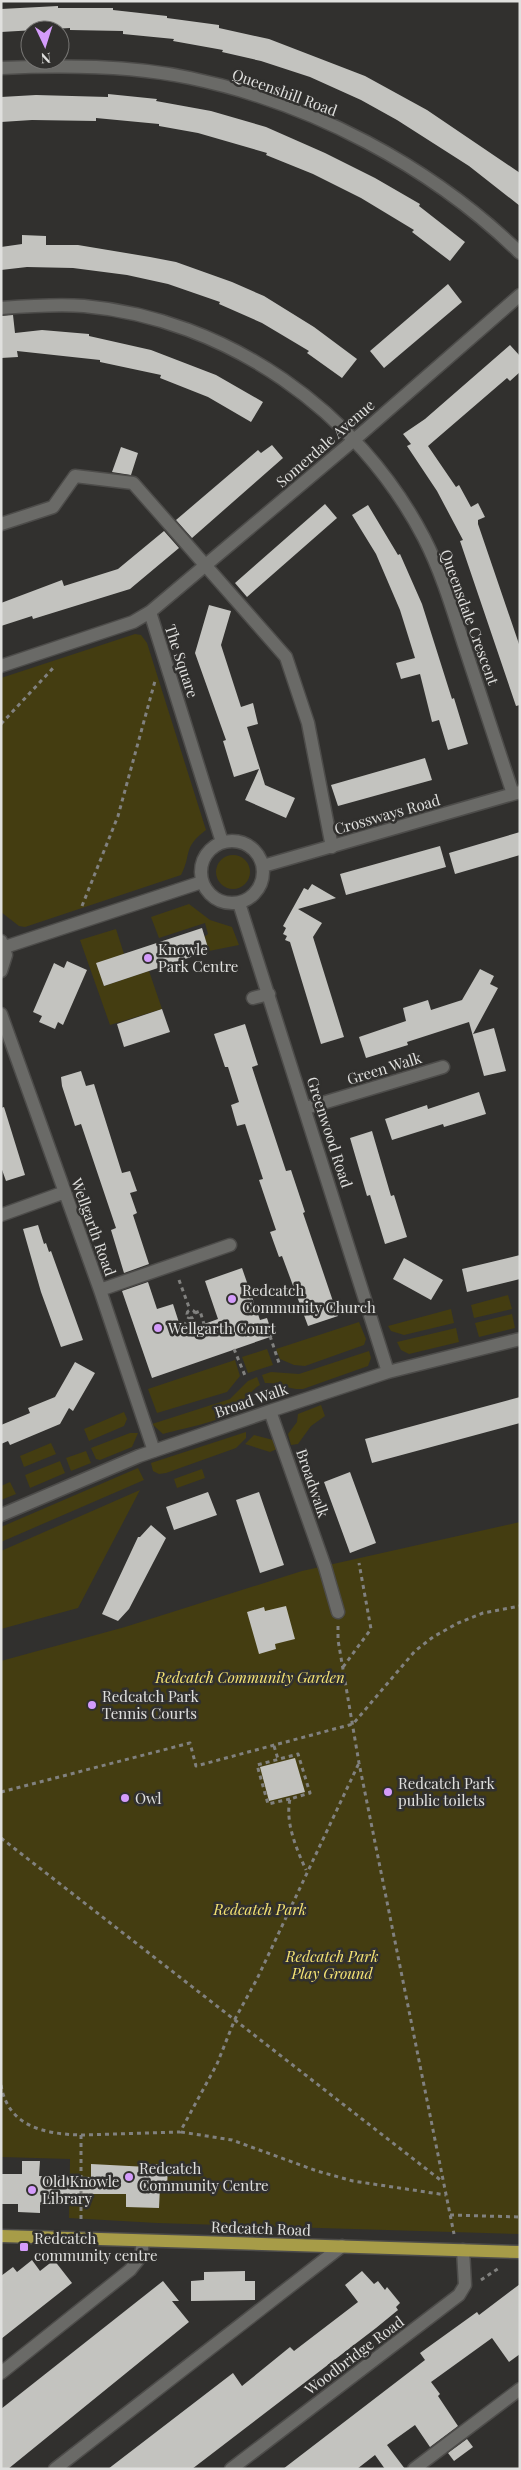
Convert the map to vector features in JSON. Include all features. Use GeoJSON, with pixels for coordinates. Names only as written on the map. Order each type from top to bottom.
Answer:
{"type":"FeatureCollection","features":[{"type":"Feature","properties":{"kind":"main road","name":"Redcatch Road"},"geometry":{"type":"LineString","coordinates":[[1,2236],[519,2252]]}},
{"type":"Feature","properties":{"kind":"street","name":"Queenshill Road"},"geometry":{"type":"LineString","coordinates":[[1,68],[68,66],[129,69],[189,78],[249,93],[309,115],[390,156],[448,193],[499,232],[520,253]]}},
{"type":"Feature","properties":{"kind":"street","name":"Somerdale Avenue"},"geometry":{"type":"LineString","coordinates":[[150,612],[206,567],[520,295]]}},
{"type":"Feature","properties":{"kind":"street","name":"Queensdale Crescent"},"geometry":{"type":"LineString","coordinates":[[1,308],[33,305],[84,306],[141,317],[197,333],[247,356],[295,386],[354,440],[397,493],[432,555],[443,581],[517,793]]}},
{"type":"Feature","properties":{"kind":"street"},"geometry":{"type":"LineString","coordinates":[[1,524],[53,507],[75,476],[130,482],[286,657],[308,723],[332,847]]}},
{"type":"Feature","properties":{"kind":"street","name":"The Square"},"geometry":{"type":"LineString","coordinates":[[1,666],[133,622],[150,612],[222,842]]}},
{"type":"Feature","properties":{"kind":"street","name":"Crossways Road"},"geometry":{"type":"LineString","coordinates":[[263,866],[517,793]]}},
{"type":"Feature","properties":{"kind":"street"},"geometry":{"type":"LineString","coordinates":[[236,840],[248,844],[258,854],[263,866],[264,876],[256,893],[239,903],[228,903],[216,899],[208,892],[202,882],[202,862],[213,846],[222,842],[236,840]]}},
{"type":"Feature","properties":{"kind":"street"},"geometry":{"type":"LineString","coordinates":[[1,972],[5,963],[3,944],[202,882]]}},
{"type":"Feature","properties":{"kind":"street","name":"Greenwood Road"},"geometry":{"type":"LineString","coordinates":[[239,903],[306,1108],[388,1372]]}},
{"type":"Feature","properties":{"kind":"street"},"geometry":{"type":"LineString","coordinates":[[253,998],[268,994]]}},
{"type":"Feature","properties":{"kind":"street","name":"Wellgarth Road"},"geometry":{"type":"LineString","coordinates":[[1,1014],[100,1290],[154,1451]]}},
{"type":"Feature","properties":{"kind":"street","name":"Green Walk"},"geometry":{"type":"LineString","coordinates":[[306,1108],[443,1067]]}},
{"type":"Feature","properties":{"kind":"street"},"geometry":{"type":"LineString","coordinates":[[1,1215],[65,1192]]}},
{"type":"Feature","properties":{"kind":"street"},"geometry":{"type":"LineString","coordinates":[[100,1290],[230,1244]]}},
{"type":"Feature","properties":{"kind":"street","name":"Broad Walk"},"geometry":{"type":"LineString","coordinates":[[1,1515],[154,1451],[270,1410],[388,1372],[520,1339]]}},
{"type":"Feature","properties":{"kind":"street","name":"Broadwalk"},"geometry":{"type":"LineString","coordinates":[[270,1410],[325,1567],[338,1612]]}},
{"type":"Feature","properties":{"kind":"street"},"geometry":{"type":"LineString","coordinates":[[1,2373],[130,2270],[141,2256],[143,2240]]}},
{"type":"Feature","properties":{"kind":"street"},"geometry":{"type":"LineString","coordinates":[[54,2469],[342,2246]]}},
{"type":"Feature","properties":{"kind":"street"},"geometry":{"type":"LineString","coordinates":[[459,2294],[465,2285],[463,2250]]}},
{"type":"Feature","properties":{"kind":"street","name":"Woodbridge Road"},"geometry":{"type":"LineString","coordinates":[[231,2469],[459,2294]]}},
{"type":"Feature","properties":{"kind":"street"},"geometry":{"type":"LineString","coordinates":[[414,2469],[520,2389]]}},
{"type":"Feature","properties":{"kind":"path"},"geometry":{"type":"LineString","coordinates":[[1,724],[60,661]]}},
{"type":"Feature","properties":{"kind":"path"},"geometry":{"type":"LineString","coordinates":[[76,922],[118,816],[156,676]]}},
{"type":"Feature","properties":{"kind":"path"},"geometry":{"type":"LineString","coordinates":[[173,1264],[190,1310],[195,1313]]}},
{"type":"Feature","properties":{"kind":"path"},"geometry":{"type":"LineString","coordinates":[[189,1318],[187,1314],[190,1310]]}},
{"type":"Feature","properties":{"kind":"path"},"geometry":{"type":"LineString","coordinates":[[184,1326],[189,1318],[200,1311],[204,1324]]}},
{"type":"Feature","properties":{"kind":"path"},"geometry":{"type":"LineString","coordinates":[[270,1336],[280,1366]]}},
{"type":"Feature","properties":{"kind":"path"},"geometry":{"type":"LineString","coordinates":[[234,1349],[246,1378]]}},
{"type":"Feature","properties":{"kind":"path"},"geometry":{"type":"LineString","coordinates":[[343,1667],[370,1629],[359,1563]]}},
{"type":"Feature","properties":{"kind":"path"},"geometry":{"type":"LineString","coordinates":[[1,1792],[190,1743],[196,1766],[353,1724],[415,1650],[433,1637],[458,1623],[483,1613],[520,1606]]}},
{"type":"Feature","properties":{"kind":"path"},"geometry":{"type":"LineString","coordinates":[[338,1612],[338,1640],[359,1762],[450,2215],[455,2237],[463,2250]]}},
{"type":"Feature","properties":{"kind":"path"},"geometry":{"type":"LineString","coordinates":[[274,1746],[278,1759]]}},
{"type":"Feature","properties":{"kind":"path"},"geometry":{"type":"LineString","coordinates":[[298,1754],[310,1793],[290,1799],[268,1804],[257,1765],[298,1754]]}},
{"type":"Feature","properties":{"kind":"path"},"geometry":{"type":"LineString","coordinates":[[180,2132],[217,2064],[234,2019],[257,1979],[359,1762]]}},
{"type":"Feature","properties":{"kind":"path"},"geometry":{"type":"LineString","coordinates":[[290,1799],[287,1813],[296,1849],[307,1870]]}},
{"type":"Feature","properties":{"kind":"path"},"geometry":{"type":"LineString","coordinates":[[1,1838],[444,2183]]}},
{"type":"Feature","properties":{"kind":"path"},"geometry":{"type":"LineString","coordinates":[[1,2085],[4,2100],[25,2125],[56,2134],[81,2136],[180,2132],[232,2140],[318,2171],[353,2181],[446,2195]]}},
{"type":"Feature","properties":{"kind":"path"},"geometry":{"type":"LineString","coordinates":[[81,2136],[80,2219],[83,2239]]}},
{"type":"Feature","properties":{"kind":"path"},"geometry":{"type":"LineString","coordinates":[[450,2215],[520,2217]]}},
{"type":"Feature","properties":{"kind":"path"},"geometry":{"type":"LineString","coordinates":[[459,2294],[519,2252]]}},
{"type":"Feature","properties":{"kind":"green space"},"geometry":{"type":"Polygon","coordinates":[[[135,634],[141,635],[147,643],[206,830],[198,836],[190,847],[181,875],[25,927],[19,926],[1,912],[1,678],[135,634]]]}},
{"type":"Feature","properties":{"kind":"green space"},"geometry":{"type":"Polygon","coordinates":[[[233,855],[245,860],[250,872],[245,884],[233,889],[221,884],[216,872],[221,860],[233,855]]]}},
{"type":"Feature","properties":{"kind":"green space"},"geometry":{"type":"Polygon","coordinates":[[[189,904],[210,920],[232,927],[239,945],[209,951],[204,937],[208,934],[205,923],[159,938],[151,917],[189,904]]]}},
{"type":"Feature","properties":{"kind":"green space"},"geometry":{"type":"Polygon","coordinates":[[[116,929],[124,954],[97,963],[104,986],[149,971],[162,1009],[110,1025],[80,940],[116,929]]]}},
{"type":"Feature","properties":{"kind":"green space"},"geometry":{"type":"Polygon","coordinates":[[[508,1295],[512,1309],[474,1318],[471,1305],[508,1295]]]}},
{"type":"Feature","properties":{"kind":"green space"},"geometry":{"type":"Polygon","coordinates":[[[451,1309],[454,1323],[404,1335],[391,1331],[388,1326],[451,1309]]]}},
{"type":"Feature","properties":{"kind":"green space"},"geometry":{"type":"Polygon","coordinates":[[[512,1314],[515,1328],[479,1337],[475,1323],[512,1314]]]}},
{"type":"Feature","properties":{"kind":"green space"},"geometry":{"type":"Polygon","coordinates":[[[359,1322],[366,1339],[364,1345],[305,1366],[294,1365],[280,1359],[276,1349],[359,1322]]]}},
{"type":"Feature","properties":{"kind":"green space"},"geometry":{"type":"Polygon","coordinates":[[[456,1328],[459,1342],[409,1354],[401,1350],[397,1342],[456,1328]]]}},
{"type":"Feature","properties":{"kind":"green space"},"geometry":{"type":"Polygon","coordinates":[[[267,1349],[273,1365],[248,1373],[242,1357],[267,1349]]]}},
{"type":"Feature","properties":{"kind":"green space"},"geometry":{"type":"Polygon","coordinates":[[[369,1351],[371,1358],[368,1366],[303,1389],[265,1383],[262,1375],[271,1372],[299,1374],[369,1351]]]}},
{"type":"Feature","properties":{"kind":"green space"},"geometry":{"type":"Polygon","coordinates":[[[235,1360],[240,1376],[227,1392],[157,1413],[148,1389],[235,1360]]]}},
{"type":"Feature","properties":{"kind":"green space"},"geometry":{"type":"Polygon","coordinates":[[[257,1377],[260,1385],[252,1391],[237,1409],[227,1416],[163,1434],[152,1424],[230,1399],[248,1381],[257,1377]]]}},
{"type":"Feature","properties":{"kind":"green space"},"geometry":{"type":"Polygon","coordinates":[[[321,1405],[325,1416],[311,1426],[298,1444],[291,1445],[288,1434],[297,1422],[298,1414],[321,1405]]]}},
{"type":"Feature","properties":{"kind":"green space"},"geometry":{"type":"Polygon","coordinates":[[[124,1412],[127,1419],[124,1426],[89,1441],[84,1429],[124,1412]]]}},
{"type":"Feature","properties":{"kind":"green space"},"geometry":{"type":"Polygon","coordinates":[[[246,1432],[246,1438],[236,1448],[166,1473],[159,1474],[153,1471],[151,1463],[246,1432]]]}},
{"type":"Feature","properties":{"kind":"green space"},"geometry":{"type":"Polygon","coordinates":[[[130,1433],[138,1433],[132,1447],[100,1460],[96,1459],[91,1448],[130,1433]]]}},
{"type":"Feature","properties":{"kind":"green space"},"geometry":{"type":"Polygon","coordinates":[[[254,1435],[273,1440],[277,1449],[270,1452],[245,1444],[254,1435]]]}},
{"type":"Feature","properties":{"kind":"green space"},"geometry":{"type":"Polygon","coordinates":[[[51,1443],[56,1454],[24,1467],[20,1456],[51,1443]]]}},
{"type":"Feature","properties":{"kind":"green space"},"geometry":{"type":"Polygon","coordinates":[[[86,1451],[91,1463],[71,1471],[66,1458],[86,1451]]]}},
{"type":"Feature","properties":{"kind":"green space"},"geometry":{"type":"Polygon","coordinates":[[[60,1461],[65,1473],[30,1488],[25,1475],[60,1461]]]}},
{"type":"Feature","properties":{"kind":"green space"},"geometry":{"type":"Polygon","coordinates":[[[138,1468],[144,1480],[1,1542],[1,1527],[138,1468]]]}},
{"type":"Feature","properties":{"kind":"green space"},"geometry":{"type":"Polygon","coordinates":[[[202,1469],[205,1478],[177,1488],[174,1479],[202,1469]]]}},
{"type":"Feature","properties":{"kind":"green space"},"geometry":{"type":"Polygon","coordinates":[[[10,1482],[16,1494],[1,1500],[1,1486],[10,1482]]]}},
{"type":"Feature","properties":{"kind":"green space"},"geometry":{"type":"Polygon","coordinates":[[[140,1490],[78,1608],[1,1629],[1,1551],[140,1490]]]}},
{"type":"Feature","properties":{"kind":"green space","name":"Redcatch Park"},"geometry":{"type":"Polygon","coordinates":[[[520,1522],[520,2234],[157,2223],[69,2218],[70,2159],[1,2157],[1,1661],[125,1627],[302,1571],[520,1522]]]}},
{"type":"Feature","properties":{"kind":"building"},"geometry":{"type":"Polygon","coordinates":[[[58,6],[58,8],[113,8],[113,10],[167,16],[167,18],[219,25],[219,28],[269,39],[365,76],[427,110],[520,173],[520,206],[469,166],[397,120],[361,100],[310,77],[261,61],[222,52],[223,50],[173,41],[174,39],[123,34],[123,31],[70,30],[70,20],[20,20],[20,31],[1,32],[1,9],[58,6]]]}},
{"type":"Feature","properties":{"kind":"building"},"geometry":{"type":"Polygon","coordinates":[[[108,94],[157,99],[156,101],[211,111],[266,127],[375,178],[420,204],[419,206],[465,242],[450,261],[412,232],[414,230],[361,198],[313,174],[266,155],[267,153],[198,133],[159,126],[159,124],[96,118],[96,121],[32,120],[1,122],[1,97],[36,95],[108,97],[108,94]]]}},
{"type":"Feature","properties":{"kind":"building"},"geometry":{"type":"Polygon","coordinates":[[[22,235],[46,236],[46,245],[78,245],[176,262],[232,282],[264,296],[314,327],[357,359],[342,378],[307,353],[309,351],[262,323],[219,304],[220,302],[168,284],[127,275],[73,268],[27,267],[1,270],[1,247],[22,244],[22,235]]]}},
{"type":"Feature","properties":{"kind":"building"},"geometry":{"type":"Polygon","coordinates":[[[448,284],[462,302],[384,368],[370,351],[448,284]]]}},
{"type":"Feature","properties":{"kind":"building"},"geometry":{"type":"Polygon","coordinates":[[[13,315],[15,333],[42,330],[89,334],[89,336],[151,350],[216,375],[263,402],[251,422],[208,397],[160,378],[161,375],[100,362],[100,360],[17,351],[18,357],[1,358],[1,316],[13,315]]]}},
{"type":"Feature","properties":{"kind":"building"},"geometry":{"type":"Polygon","coordinates":[[[510,345],[520,356],[520,372],[510,381],[507,378],[428,446],[456,487],[459,485],[471,507],[478,503],[485,517],[478,520],[478,524],[520,647],[520,705],[516,706],[460,541],[463,540],[437,491],[407,446],[411,444],[403,434],[425,419],[510,345]]]}},
{"type":"Feature","properties":{"kind":"building"},"geometry":{"type":"Polygon","coordinates":[[[272,445],[283,458],[192,538],[176,520],[258,450],[261,453],[272,445]]]}},
{"type":"Feature","properties":{"kind":"building"},"geometry":{"type":"Polygon","coordinates":[[[121,447],[138,453],[131,475],[112,472],[121,447]]]}},
{"type":"Feature","properties":{"kind":"building"},"geometry":{"type":"Polygon","coordinates":[[[325,504],[337,518],[247,597],[235,583],[325,504]]]}},
{"type":"Feature","properties":{"kind":"building"},"geometry":{"type":"Polygon","coordinates":[[[368,505],[398,555],[400,554],[422,604],[468,744],[448,750],[439,720],[432,722],[420,674],[401,679],[396,663],[415,658],[400,610],[376,554],[352,515],[368,505]]]}},
{"type":"Feature","properties":{"kind":"building"},"geometry":{"type":"Polygon","coordinates":[[[164,531],[179,548],[130,589],[33,619],[32,616],[1,626],[1,603],[62,580],[64,586],[118,569],[164,531]]]}},
{"type":"Feature","properties":{"kind":"building"},"geometry":{"type":"Polygon","coordinates":[[[209,605],[231,611],[221,645],[241,707],[253,703],[258,724],[247,727],[265,785],[295,798],[286,818],[245,800],[259,769],[234,777],[223,741],[226,740],[195,653],[209,605]]]}},
{"type":"Feature","properties":{"kind":"building"},"geometry":{"type":"Polygon","coordinates":[[[425,758],[432,780],[338,806],[331,785],[425,758]]]}},
{"type":"Feature","properties":{"kind":"building"},"geometry":{"type":"Polygon","coordinates":[[[520,832],[520,855],[455,874],[449,853],[520,832]]]}},
{"type":"Feature","properties":{"kind":"building"},"geometry":{"type":"Polygon","coordinates":[[[440,846],[446,867],[346,895],[340,874],[440,846]]]}},
{"type":"Feature","properties":{"kind":"building"},"geometry":{"type":"Polygon","coordinates":[[[312,884],[336,898],[298,909],[322,923],[313,937],[344,1037],[321,1044],[290,942],[285,940],[287,936],[283,934],[286,928],[283,926],[304,888],[308,890],[312,884]]]}},
{"type":"Feature","properties":{"kind":"building","name":"Knowle Park Centre"},"geometry":{"type":"Polygon","coordinates":[[[202,928],[209,951],[104,986],[96,963],[202,928]]]}},
{"type":"Feature","properties":{"kind":"building"},"geometry":{"type":"Polygon","coordinates":[[[67,961],[87,970],[63,1025],[58,1022],[55,1029],[39,1022],[42,1016],[33,1012],[54,963],[64,968],[67,961]]]}},
{"type":"Feature","properties":{"kind":"building"},"geometry":{"type":"Polygon","coordinates":[[[480,969],[494,976],[490,984],[498,988],[473,1034],[494,1028],[506,1071],[484,1076],[469,1022],[407,1042],[408,1045],[366,1058],[359,1037],[406,1021],[403,1008],[428,1000],[431,1010],[462,1000],[480,969]]]}},
{"type":"Feature","properties":{"kind":"building"},"geometry":{"type":"Polygon","coordinates":[[[162,1009],[170,1032],[124,1047],[117,1024],[162,1009]]]}},
{"type":"Feature","properties":{"kind":"building"},"geometry":{"type":"Polygon","coordinates":[[[245,1024],[258,1065],[252,1067],[286,1171],[291,1170],[305,1212],[303,1213],[338,1316],[308,1326],[282,1256],[279,1257],[270,1232],[276,1230],[259,1180],[263,1179],[245,1124],[237,1126],[231,1105],[239,1102],[228,1067],[225,1067],[214,1034],[245,1024]]]}},
{"type":"Feature","properties":{"kind":"building"},"geometry":{"type":"Polygon","coordinates":[[[81,1071],[86,1086],[94,1084],[122,1173],[130,1171],[137,1191],[130,1193],[137,1213],[133,1215],[149,1264],[124,1273],[111,1230],[116,1228],[81,1124],[75,1126],[62,1086],[61,1077],[81,1071]]]}},
{"type":"Feature","properties":{"kind":"building"},"geometry":{"type":"Polygon","coordinates":[[[479,1092],[486,1114],[444,1127],[443,1124],[392,1140],[385,1119],[427,1105],[428,1109],[479,1092]]]}},
{"type":"Feature","properties":{"kind":"building"},"geometry":{"type":"Polygon","coordinates":[[[4,1107],[25,1175],[6,1181],[1,1167],[1,1108],[4,1107]]]}},
{"type":"Feature","properties":{"kind":"building"},"geometry":{"type":"Polygon","coordinates":[[[372,1131],[391,1196],[394,1195],[407,1237],[385,1244],[370,1195],[367,1196],[350,1138],[372,1131]]]}},
{"type":"Feature","properties":{"kind":"building"},"geometry":{"type":"Polygon","coordinates":[[[38,1225],[44,1244],[46,1243],[49,1252],[51,1251],[83,1340],[61,1347],[41,1292],[23,1229],[38,1225]]]}},
{"type":"Feature","properties":{"kind":"building"},"geometry":{"type":"Polygon","coordinates":[[[520,1255],[520,1279],[467,1292],[462,1269],[520,1255]]]}},
{"type":"Feature","properties":{"kind":"building"},"geometry":{"type":"Polygon","coordinates":[[[404,1258],[443,1280],[431,1300],[393,1279],[404,1258]]]}},
{"type":"Feature","properties":{"kind":"building"},"geometry":{"type":"Polygon","coordinates":[[[242,1268],[260,1320],[267,1318],[273,1336],[152,1378],[122,1291],[148,1282],[157,1309],[173,1304],[182,1332],[218,1319],[205,1281],[242,1268]]]}},
{"type":"Feature","properties":{"kind":"building"},"geometry":{"type":"Polygon","coordinates":[[[75,1362],[95,1373],[73,1411],[69,1408],[60,1424],[10,1445],[8,1441],[1,1444],[1,1425],[30,1413],[28,1408],[55,1397],[75,1362]]]}},
{"type":"Feature","properties":{"kind":"building"},"geometry":{"type":"Polygon","coordinates":[[[520,1397],[520,1423],[372,1463],[365,1439],[520,1397]]]}},
{"type":"Feature","properties":{"kind":"building"},"geometry":{"type":"Polygon","coordinates":[[[350,1472],[376,1543],[350,1553],[324,1482],[350,1472]]]}},
{"type":"Feature","properties":{"kind":"building"},"geometry":{"type":"Polygon","coordinates":[[[208,1492],[217,1515],[174,1530],[166,1507],[208,1492]]]}},
{"type":"Feature","properties":{"kind":"building"},"geometry":{"type":"Polygon","coordinates":[[[259,1492],[284,1565],[260,1573],[236,1500],[259,1492]]]}},
{"type":"Feature","properties":{"kind":"building"},"geometry":{"type":"Polygon","coordinates":[[[151,1525],[166,1538],[129,1609],[118,1621],[102,1614],[138,1537],[151,1525]]]}},
{"type":"Feature","properties":{"kind":"building"},"geometry":{"type":"Polygon","coordinates":[[[286,1606],[295,1639],[275,1644],[276,1649],[259,1654],[247,1612],[264,1607],[265,1611],[286,1606]]]}},
{"type":"Feature","properties":{"kind":"building"},"geometry":{"type":"Polygon","coordinates":[[[295,1758],[305,1792],[269,1801],[260,1767],[295,1758]]]}},
{"type":"Feature","properties":{"kind":"building"},"geometry":{"type":"Polygon","coordinates":[[[22,2161],[40,2161],[39,2176],[91,2177],[91,2164],[148,2167],[148,2164],[168,2165],[167,2188],[160,2187],[159,2208],[126,2207],[126,2194],[63,2194],[62,2206],[40,2205],[40,2213],[18,2212],[18,2204],[1,2204],[1,2174],[22,2174],[22,2161]]]}},
{"type":"Feature","properties":{"kind":"building"},"geometry":{"type":"Polygon","coordinates":[[[32,2260],[40,2271],[54,2260],[72,2283],[1,2339],[1,2276],[13,2267],[17,2272],[32,2260]]]}},
{"type":"Feature","properties":{"kind":"building"},"geometry":{"type":"Polygon","coordinates":[[[245,2271],[245,2281],[255,2281],[255,2300],[191,2301],[191,2281],[204,2280],[204,2272],[245,2271]]]}},
{"type":"Feature","properties":{"kind":"building"},"geometry":{"type":"Polygon","coordinates":[[[362,2271],[374,2284],[378,2281],[385,2290],[387,2287],[400,2303],[396,2307],[398,2310],[376,2328],[192,2469],[108,2469],[233,2373],[242,2386],[290,2347],[294,2351],[358,2302],[345,2285],[362,2271]]]}},
{"type":"Feature","properties":{"kind":"building"},"geometry":{"type":"Polygon","coordinates":[[[163,2281],[179,2301],[172,2301],[189,2322],[8,2469],[1,2469],[1,2409],[163,2281]]]}},
{"type":"Feature","properties":{"kind":"building"},"geometry":{"type":"Polygon","coordinates":[[[520,2284],[520,2354],[509,2362],[492,2338],[431,2382],[458,2426],[430,2447],[415,2425],[387,2445],[405,2469],[385,2469],[375,2455],[357,2469],[283,2469],[425,2360],[420,2353],[477,2312],[479,2315],[520,2284]]]}},
{"type":"Feature","properties":{"kind":"building"},"geometry":{"type":"Polygon","coordinates":[[[467,2439],[473,2447],[454,2461],[448,2453],[467,2439]]]}},
{"type":"Feature","properties":{"kind":"place","name":"Knowle Park Centre"},"geometry":{"type":"Point","coordinates":[148,958]}},
{"type":"Feature","properties":{"kind":"place","name":"Redcatch Community Church"},"geometry":{"type":"Point","coordinates":[232,1299]}},
{"type":"Feature","properties":{"kind":"place","name":"Wellgarth Court"},"geometry":{"type":"Point","coordinates":[158,1328]}},
{"type":"Feature","properties":{"kind":"place","name":"Redcatch Park Tennis Courts"},"geometry":{"type":"Point","coordinates":[92,1705]}},
{"type":"Feature","properties":{"kind":"place","name":"Redcatch Park public toilets"},"geometry":{"type":"Point","coordinates":[388,1792]}},
{"type":"Feature","properties":{"kind":"place","name":"Owl"},"geometry":{"type":"Point","coordinates":[125,1798]}},
{"type":"Feature","properties":{"kind":"place","name":"Redcatch Community Centre"},"geometry":{"type":"Point","coordinates":[129,2177]}},
{"type":"Feature","properties":{"kind":"place","name":"Old Knowle Library"},"geometry":{"type":"Point","coordinates":[32,2190]}},
{"type":"Feature","properties":{"kind":"place","name":"Redcatch community centre"},"geometry":{"type":"Point","coordinates":[24,2247]}},
{"type":"Feature","properties":{"kind":"park label","name":"Redcatch Community Garden"},"geometry":{"type":"Point","coordinates":[250,1677]}},
{"type":"Feature","properties":{"kind":"park label","name":"Redcatch Park Play Ground"},"geometry":{"type":"Point","coordinates":[332,1964]}}]}
